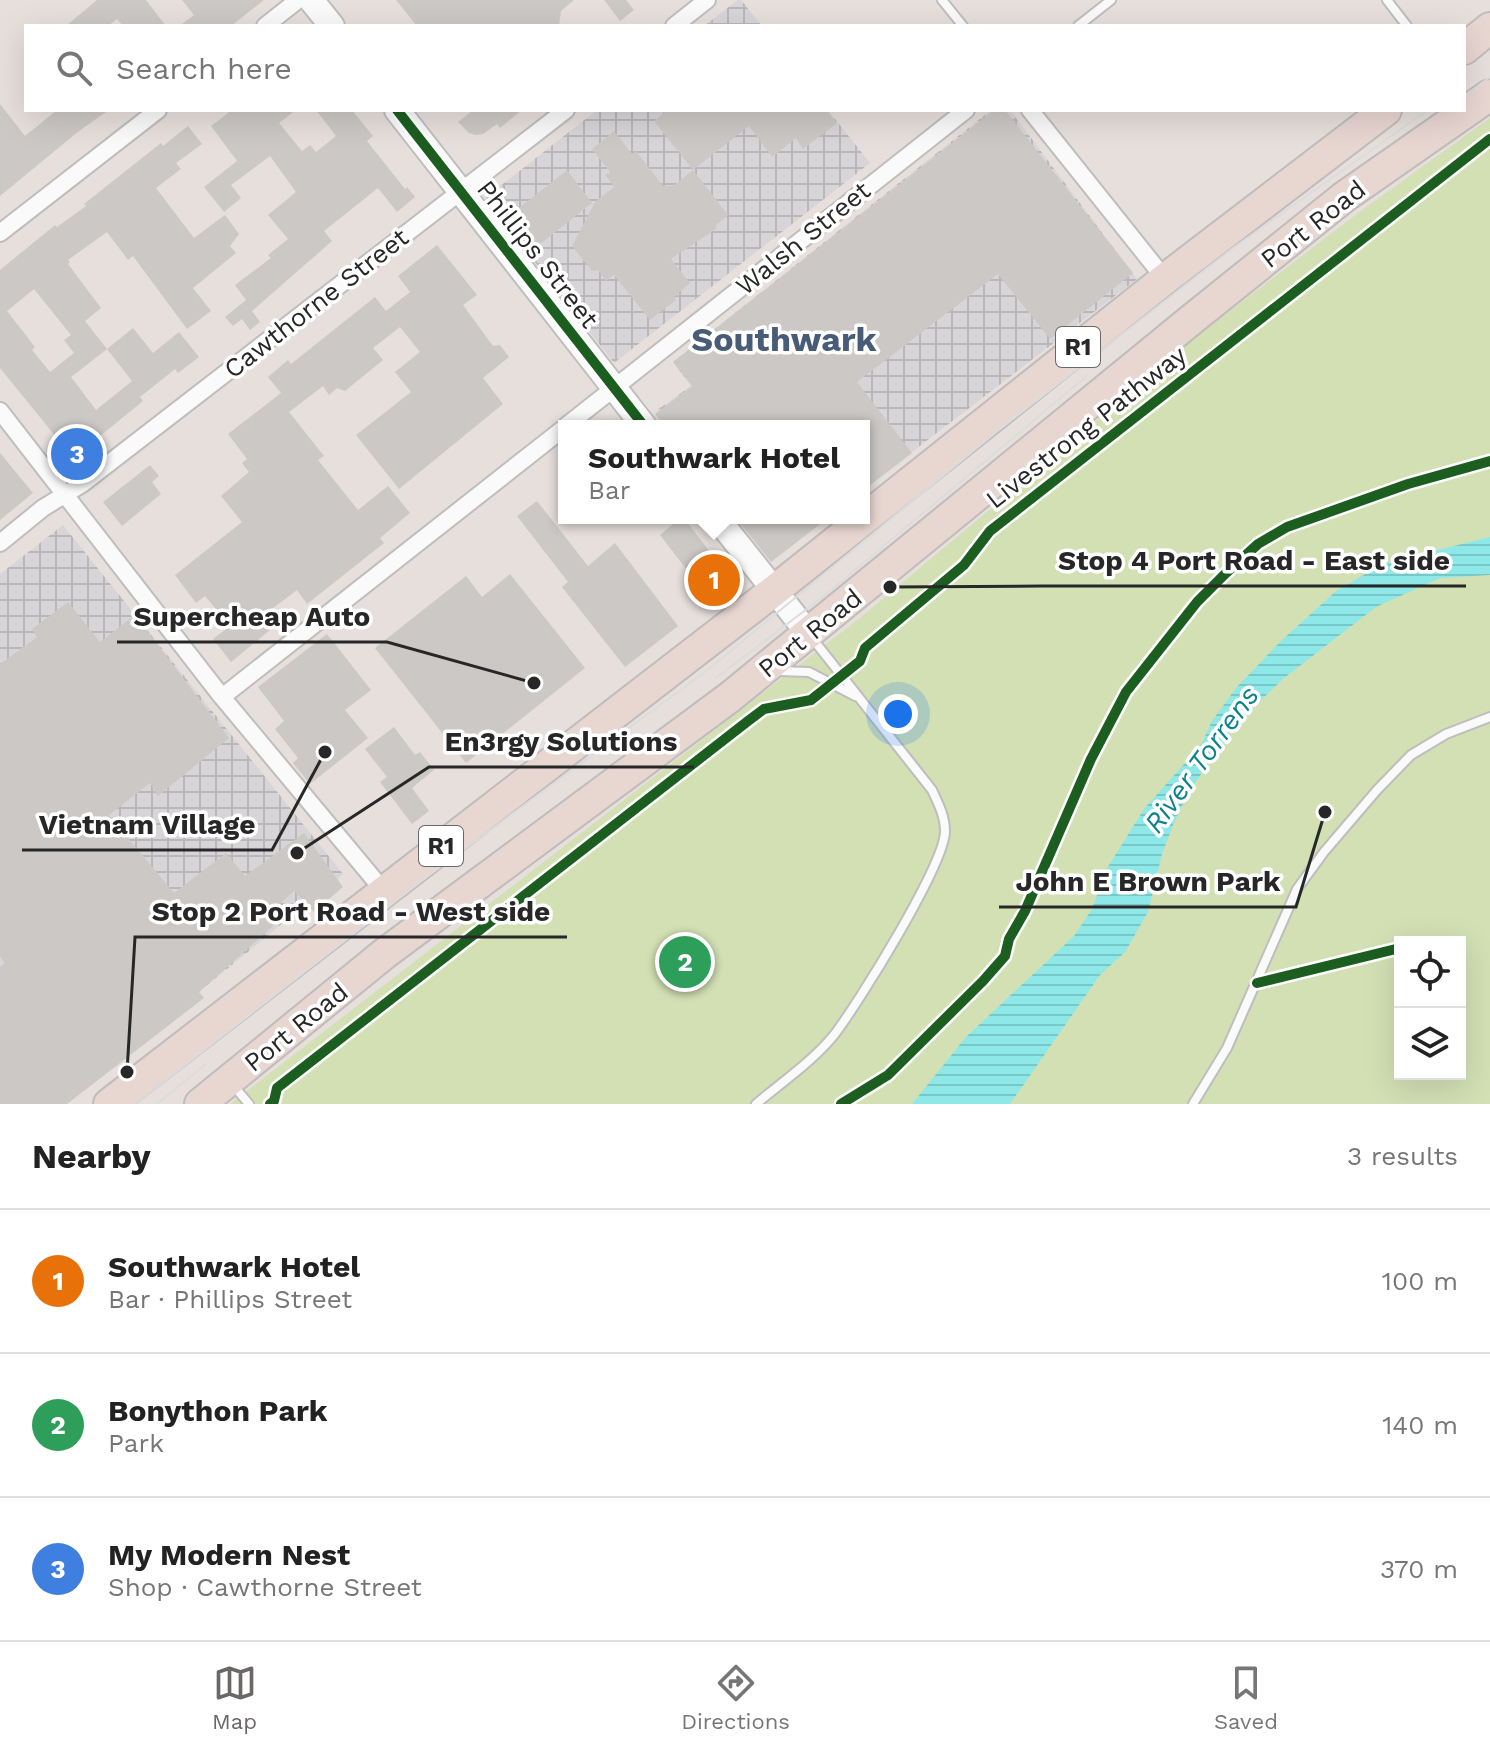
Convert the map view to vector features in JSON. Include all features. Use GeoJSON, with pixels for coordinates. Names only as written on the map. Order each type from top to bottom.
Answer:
{"type":"FeatureCollection","features":[{"type":"Feature","properties":{"kind":"highway"},"geometry":{"type":"LineString","coordinates":[[1466,47],[1490,28]]}},
{"type":"Feature","properties":{"kind":"highway","name":"Port Road"},"geometry":{"type":"LineString","coordinates":[[1466,112],[1490,95]]}},
{"type":"Feature","properties":{"kind":"highway","name":"Port Road"},"geometry":{"type":"LineString","coordinates":[[870,514],[1165,279],[1383,112]]}},
{"type":"Feature","properties":{"kind":"highway","name":"Port Road"},"geometry":{"type":"LineString","coordinates":[[200,1104],[239,1093],[384,954],[760,674],[1344,197],[1466,112]]}},
{"type":"Feature","properties":{"kind":"highway","name":"Port Road"},"geometry":{"type":"LineString","coordinates":[[109,1104],[858,524]]}},
{"type":"Feature","properties":{"kind":"street"},"geometry":{"type":"LineString","coordinates":[[268,24],[298,0]]}},
{"type":"Feature","properties":{"kind":"street"},"geometry":{"type":"LineString","coordinates":[[311,0],[330,24]]}},
{"type":"Feature","properties":{"kind":"street"},"geometry":{"type":"LineString","coordinates":[[677,24],[707,0]]}},
{"type":"Feature","properties":{"kind":"street"},"geometry":{"type":"LineString","coordinates":[[0,233],[155,112]]}},
{"type":"Feature","properties":{"kind":"street","name":"Phillips Street"},"geometry":{"type":"LineString","coordinates":[[399,112],[639,420]]}},
{"type":"Feature","properties":{"kind":"street","name":"Cawthorne Street"},"geometry":{"type":"LineString","coordinates":[[0,543],[563,112]]}},
{"type":"Feature","properties":{"kind":"street","name":"Walsh Street"},"geometry":{"type":"LineString","coordinates":[[574,420],[963,112]]}},
{"type":"Feature","properties":{"kind":"street"},"geometry":{"type":"LineString","coordinates":[[1032,112],[1165,279]]}},
{"type":"Feature","properties":{"kind":"street"},"geometry":{"type":"LineString","coordinates":[[0,411],[222,697],[383,890]]}},
{"type":"Feature","properties":{"kind":"street","name":"Walsh Street"},"geometry":{"type":"LineString","coordinates":[[222,697],[558,433]]}},
{"type":"Feature","properties":{"kind":"street","name":"Cawthorne Street"},"geometry":{"type":"LineString","coordinates":[[0,555],[49,516],[65,496]]}},
{"type":"Feature","properties":{"kind":"street"},"geometry":{"type":"LineString","coordinates":[[722,524],[809,634]]}},
{"type":"Feature","properties":{"kind":"lane"},"geometry":{"type":"LineString","coordinates":[[942,0],[961,24]]}},
{"type":"Feature","properties":{"kind":"lane"},"geometry":{"type":"LineString","coordinates":[[1081,24],[1111,0]]}},
{"type":"Feature","properties":{"kind":"lane"},"geometry":{"type":"LineString","coordinates":[[1387,0],[1405,24]]}},
{"type":"Feature","properties":{"kind":"lane"},"geometry":{"type":"LineString","coordinates":[[756,1104],[833,1036],[905,921],[942,852],[945,831],[942,813],[932,790],[809,634]]}},
{"type":"Feature","properties":{"kind":"lane"},"geometry":{"type":"LineString","coordinates":[[760,674],[787,670],[809,672],[856,697],[876,716]]}},
{"type":"Feature","properties":{"kind":"lane"},"geometry":{"type":"LineString","coordinates":[[1193,1104],[1227,1048],[1297,889],[1324,852],[1411,755],[1446,734],[1490,717]]}},
{"type":"Feature","properties":{"kind":"shaded area"},"geometry":{"type":"Polygon","coordinates":[[[741,0],[760,24],[707,24],[741,0]]]}},
{"type":"Feature","properties":{"kind":"shaded area"},"geometry":{"type":"Polygon","coordinates":[[[594,112],[830,112],[870,163],[614,363],[485,198],[594,112]]]}},
{"type":"Feature","properties":{"kind":"shaded area"},"geometry":{"type":"Polygon","coordinates":[[[988,112],[1012,112],[1137,279],[870,484],[870,420],[664,420],[657,410],[691,386],[673,362],[988,112]]]}},
{"type":"Feature","properties":{"kind":"shaded area"},"geometry":{"type":"Polygon","coordinates":[[[63,525],[343,874],[62,1104],[0,1104],[0,574],[63,525]]]}},
{"type":"Feature","properties":{"kind":"green space"},"geometry":{"type":"Polygon","coordinates":[[[1490,118],[1490,1104],[230,1104],[860,618],[1200,334],[1358,213],[1490,118]]]}},
{"type":"Feature","properties":{"kind":"water","name":"River Torrens"},"geometry":{"type":"Polygon","coordinates":[[[1490,537],[1490,575],[1440,578],[1376,607],[1284,678],[1235,725],[1188,793],[1162,854],[1148,912],[1125,952],[1100,975],[1010,1104],[912,1104],[966,1037],[1074,936],[1092,909],[1106,870],[1144,809],[1201,745],[1212,721],[1236,688],[1281,641],[1335,592],[1382,564],[1490,537]]]}},
{"type":"Feature","properties":{"kind":"building"},"geometry":{"type":"Polygon","coordinates":[[[97,0],[146,0],[164,24],[121,24],[117,19],[111,24],[68,24],[97,0]]]}},
{"type":"Feature","properties":{"kind":"building"},"geometry":{"type":"Polygon","coordinates":[[[182,0],[264,0],[234,24],[182,24],[194,15],[182,0]]]}},
{"type":"Feature","properties":{"kind":"building"},"geometry":{"type":"Polygon","coordinates":[[[396,0],[574,0],[561,11],[559,24],[415,24],[396,0]]]}},
{"type":"Feature","properties":{"kind":"building"},"geometry":{"type":"Polygon","coordinates":[[[604,0],[626,0],[634,10],[620,21],[604,0]]]}},
{"type":"Feature","properties":{"kind":"building"},"geometry":{"type":"Polygon","coordinates":[[[0,104],[25,136],[55,112],[106,112],[79,131],[0,196],[0,104]]]}},
{"type":"Feature","properties":{"kind":"building"},"geometry":{"type":"Polygon","coordinates":[[[229,112],[293,112],[279,123],[302,151],[310,145],[316,152],[336,136],[318,112],[354,112],[373,136],[367,141],[415,197],[397,212],[378,188],[324,231],[332,241],[252,311],[260,322],[250,330],[242,319],[233,326],[225,317],[246,300],[235,285],[271,258],[268,255],[288,239],[268,215],[296,192],[270,156],[231,185],[241,198],[224,212],[204,187],[237,161],[211,126],[229,112]]]}},
{"type":"Feature","properties":{"kind":"building"},"geometry":{"type":"Polygon","coordinates":[[[470,112],[520,112],[500,128],[497,124],[483,134],[469,133],[458,122],[470,112]]]}},
{"type":"Feature","properties":{"kind":"building"},"geometry":{"type":"Polygon","coordinates":[[[665,112],[828,112],[837,123],[803,149],[796,138],[772,157],[749,126],[693,170],[654,121],[665,112]]]}},
{"type":"Feature","properties":{"kind":"building"},"geometry":{"type":"Polygon","coordinates":[[[991,112],[1007,112],[1133,273],[1050,339],[998,274],[857,382],[912,453],[870,485],[870,420],[660,420],[655,414],[692,386],[673,362],[991,112]]]}},
{"type":"Feature","properties":{"kind":"building"},"geometry":{"type":"Polygon","coordinates":[[[188,126],[202,144],[176,163],[181,169],[156,188],[194,238],[225,215],[239,234],[230,246],[236,253],[193,288],[211,311],[187,329],[133,256],[128,260],[107,232],[68,260],[101,308],[85,321],[107,349],[133,328],[153,353],[179,332],[199,357],[178,373],[175,369],[140,397],[143,401],[89,445],[95,453],[67,476],[57,464],[70,454],[0,368],[0,270],[55,225],[57,227],[86,206],[84,204],[161,143],[163,146],[188,126]],[[34,289],[7,311],[50,372],[74,353],[64,340],[71,335],[34,289]],[[107,349],[71,377],[96,410],[132,381],[107,349]]]}},
{"type":"Feature","properties":{"kind":"building"},"geometry":{"type":"Polygon","coordinates":[[[614,131],[632,154],[636,151],[663,186],[673,186],[693,170],[728,215],[716,225],[716,229],[671,259],[690,283],[674,297],[676,300],[650,320],[614,275],[606,281],[598,270],[592,271],[572,246],[595,202],[614,187],[605,175],[610,172],[592,149],[614,131]]]}},
{"type":"Feature","properties":{"kind":"building"},"geometry":{"type":"Polygon","coordinates":[[[567,170],[592,203],[529,253],[504,220],[567,170]]]}},
{"type":"Feature","properties":{"kind":"building"},"geometry":{"type":"Polygon","coordinates":[[[437,245],[477,295],[463,305],[493,346],[500,345],[509,357],[483,378],[503,404],[399,489],[356,435],[411,392],[395,372],[420,352],[400,327],[373,348],[383,360],[345,391],[337,388],[329,395],[323,386],[289,412],[324,456],[318,460],[358,510],[388,486],[410,513],[380,538],[384,543],[307,604],[297,590],[260,618],[270,630],[231,662],[213,639],[230,626],[205,596],[196,603],[175,575],[242,522],[221,496],[249,472],[242,463],[247,459],[228,434],[281,393],[268,377],[288,360],[291,364],[375,297],[386,311],[410,292],[398,276],[437,245]]]}},
{"type":"Feature","properties":{"kind":"building"},"geometry":{"type":"Polygon","coordinates":[[[0,453],[33,493],[0,520],[0,453]]]}},
{"type":"Feature","properties":{"kind":"building"},"geometry":{"type":"Polygon","coordinates":[[[150,465],[159,476],[152,482],[161,494],[122,526],[103,502],[150,465]]]}},
{"type":"Feature","properties":{"kind":"building"},"geometry":{"type":"Polygon","coordinates":[[[537,501],[588,566],[615,543],[678,626],[625,667],[562,587],[568,582],[517,516],[537,501]]]}},
{"type":"Feature","properties":{"kind":"building"},"geometry":{"type":"Polygon","coordinates":[[[673,524],[689,524],[713,556],[717,552],[735,574],[734,582],[703,608],[686,586],[694,579],[660,535],[673,524]]]}},
{"type":"Feature","properties":{"kind":"building"},"geometry":{"type":"Polygon","coordinates":[[[741,524],[820,524],[771,562],[741,524]]]}},
{"type":"Feature","properties":{"kind":"building"},"geometry":{"type":"Polygon","coordinates":[[[510,574],[585,668],[466,763],[375,648],[466,576],[482,597],[510,574]]]}},
{"type":"Feature","properties":{"kind":"building"},"geometry":{"type":"Polygon","coordinates":[[[68,602],[100,642],[135,615],[229,738],[158,796],[150,783],[109,815],[174,893],[226,853],[245,876],[304,833],[343,887],[314,912],[294,891],[273,910],[281,919],[199,992],[204,998],[67,1104],[0,1104],[0,967],[5,963],[0,957],[0,664],[37,637],[32,629],[68,602]]]}},
{"type":"Feature","properties":{"kind":"building"},"geometry":{"type":"Polygon","coordinates":[[[327,634],[371,690],[345,710],[368,738],[310,784],[293,763],[298,758],[275,729],[284,721],[258,687],[327,634]]]}},
{"type":"Feature","properties":{"kind":"building"},"geometry":{"type":"Polygon","coordinates":[[[394,727],[415,755],[420,752],[434,770],[412,788],[429,811],[412,824],[380,782],[387,777],[365,749],[394,727]]]}},
{"type":"Feature","properties":{"kind":"tram line"},"geometry":{"type":"LineString","coordinates":[[1466,95],[1490,77]]}},
{"type":"Feature","properties":{"kind":"tram line"},"geometry":{"type":"LineString","coordinates":[[135,1104],[424,879],[709,669],[996,432],[1233,248],[1425,112]]}},
{"type":"Feature","properties":{"kind":"tram line"},"geometry":{"type":"LineString","coordinates":[[716,678],[824,596],[1088,375]]}},
{"type":"Feature","properties":{"kind":"tram line"},"geometry":{"type":"LineString","coordinates":[[157,1104],[206,1064]]}},
{"type":"Feature","properties":{"kind":"cycle path"},"geometry":{"type":"LineString","coordinates":[[399,112],[639,420]]}},
{"type":"Feature","properties":{"kind":"cycle path","name":"Livestrong Pathway"},"geometry":{"type":"LineString","coordinates":[[270,1104],[274,1101],[277,1088],[764,709],[811,700],[860,661],[865,648],[964,565],[990,531],[1490,139]]}},
{"type":"Feature","properties":{"kind":"cycle path"},"geometry":{"type":"LineString","coordinates":[[841,1104],[888,1075],[1005,956],[1009,939],[1025,911],[1091,759],[1126,692],[1197,602],[1225,574],[1258,544],[1287,527],[1408,484],[1490,461]]}},
{"type":"Feature","properties":{"kind":"cycle path"},"geometry":{"type":"LineString","coordinates":[[1257,983],[1394,949]]}},
{"type":"Feature","properties":{"kind":"place","name":"My Modern Nest"},"geometry":{"type":"Point","coordinates":[77,454]}},
{"type":"Feature","properties":{"kind":"place","name":"Southwark Hotel"},"geometry":{"type":"Point","coordinates":[714,580]}},
{"type":"Feature","properties":{"kind":"place","name":"Stop 4 Port Road - East side"},"geometry":{"type":"Point","coordinates":[890,587]}},
{"type":"Feature","properties":{"kind":"place","name":"Supercheap Auto"},"geometry":{"type":"Point","coordinates":[534,683]}},
{"type":"Feature","properties":{"kind":"place","name":"Vietnam Village"},"geometry":{"type":"Point","coordinates":[325,752]}},
{"type":"Feature","properties":{"kind":"place","name":"John E Brown Park"},"geometry":{"type":"Point","coordinates":[1325,812]}},
{"type":"Feature","properties":{"kind":"place","name":"En3rgy Solutions"},"geometry":{"type":"Point","coordinates":[297,853]}},
{"type":"Feature","properties":{"kind":"place","name":"Bonython Park"},"geometry":{"type":"Point","coordinates":[685,962]}},
{"type":"Feature","properties":{"kind":"place","name":"Stop 2 Port Road - West side"},"geometry":{"type":"Point","coordinates":[127,1072]}},
{"type":"Feature","properties":{"kind":"district","name":"Southwark"},"geometry":{"type":"Point","coordinates":[784,339]}}]}
